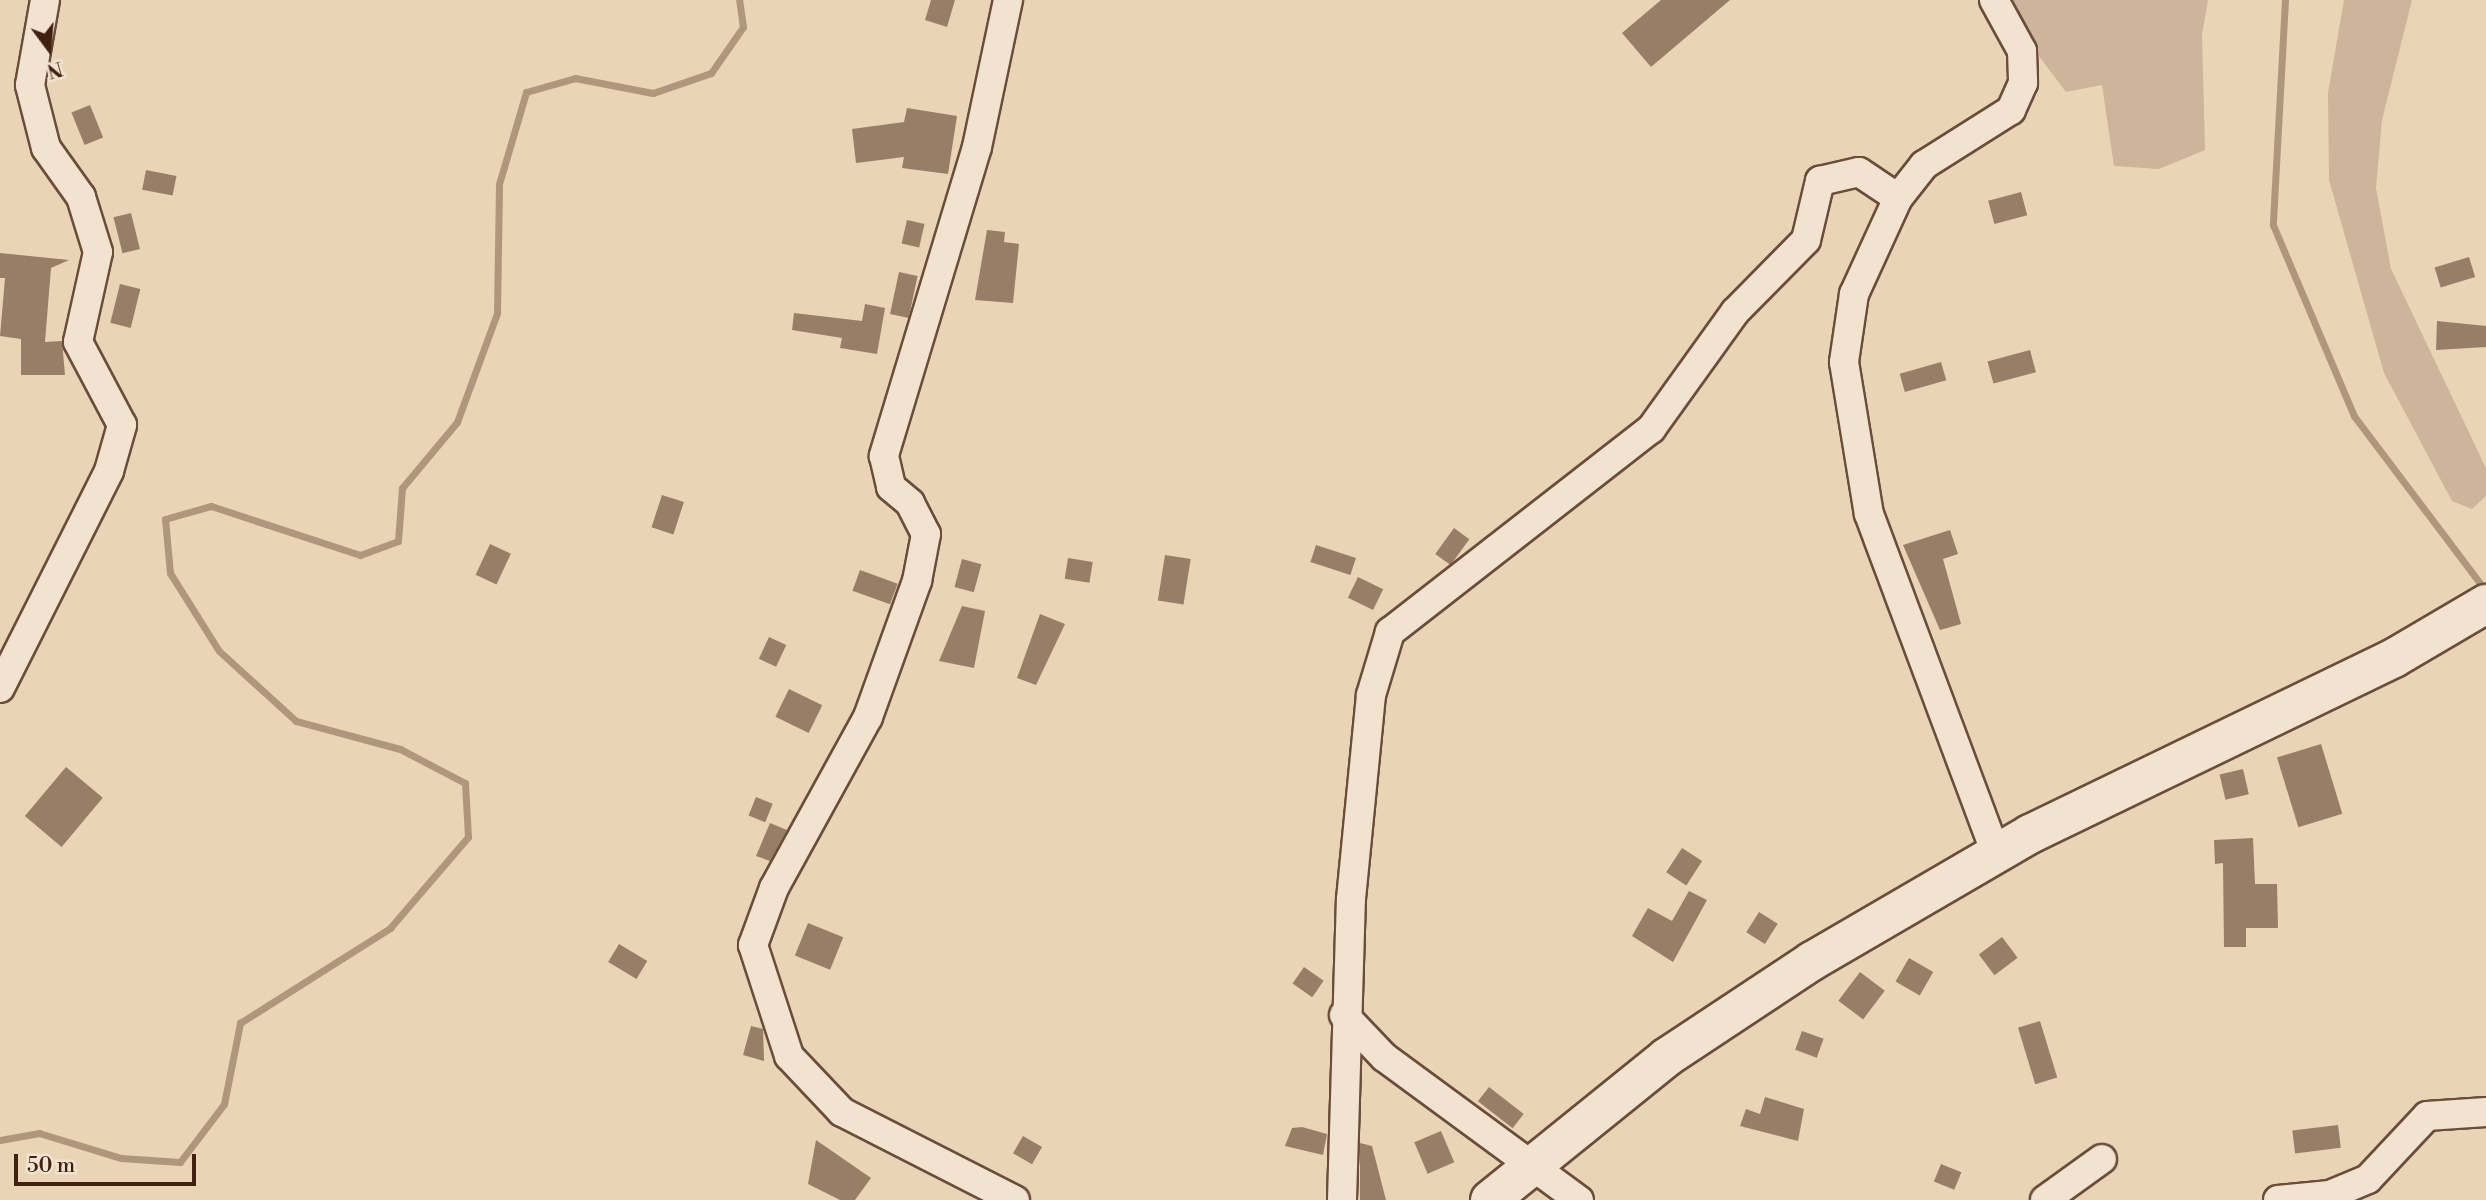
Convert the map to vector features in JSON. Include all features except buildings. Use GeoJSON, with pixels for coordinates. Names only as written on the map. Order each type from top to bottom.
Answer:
{"type":"FeatureCollection","features":[{"type":"Feature","properties":{"kind":"main road"},"geometry":{"type":"LineString","coordinates":[[1490,1200],[1667,1057],[1812,961],[1996,853],[2394,658],[2486,604]]}},
{"type":"Feature","properties":{"kind":"street"},"geometry":{"type":"LineString","coordinates":[[0,688],[109,471],[122,425],[78,342],[98,252],[80,197],[46,148],[30,85],[45,0]]}},
{"type":"Feature","properties":{"kind":"street"},"geometry":{"type":"LineString","coordinates":[[1008,0],[976,147],[884,456],[891,487],[911,503],[926,534],[917,581],[868,717],[774,888],[753,946],[789,1056],[842,1112],[1015,1200]]}},
{"type":"Feature","properties":{"kind":"street"},"geometry":{"type":"LineString","coordinates":[[1994,0],[2022,51],[2023,83],[2011,110],[1924,165],[1898,198],[1854,294],[1844,362],[1849,421],[1869,514],[1996,853]]}},
{"type":"Feature","properties":{"kind":"street"},"geometry":{"type":"LineString","coordinates":[[1342,1200],[1344,1015],[1371,695],[1390,632],[1651,429],[1735,312],[1806,240],[1820,181],[1859,172],[1898,198]]}},
{"type":"Feature","properties":{"kind":"street"},"geometry":{"type":"LineString","coordinates":[[1344,1015],[1384,1057],[1579,1200]]}},
{"type":"Feature","properties":{"kind":"street"},"geometry":{"type":"LineString","coordinates":[[2278,1200],[2330,1195],[2368,1179],[2427,1116],[2486,1112]]}},
{"type":"Feature","properties":{"kind":"street"},"geometry":{"type":"LineString","coordinates":[[2045,1200],[2102,1158]]}},
{"type":"Feature","properties":{"kind":"shaded area"},"geometry":{"type":"Polygon","coordinates":[[[2012,0],[2208,0],[2202,35],[2205,150],[2159,169],[2114,166],[2102,85],[2066,92],[2026,39],[2012,0]]]}},
{"type":"Feature","properties":{"kind":"shaded area"},"geometry":{"type":"Polygon","coordinates":[[[2344,0],[2412,0],[2382,120],[2376,188],[2391,269],[2486,468],[2486,496],[2472,509],[2452,501],[2384,373],[2329,180],[2328,93],[2344,0]]]}},
{"type":"Feature","properties":{"kind":"waterway"},"geometry":{"type":"LineString","coordinates":[[0,1140],[39,1133],[121,1158],[180,1162],[224,1104],[240,1023],[390,928],[468,837],[465,783],[400,749],[296,721],[219,651],[170,573],[165,519],[211,506],[360,555],[398,541],[402,488],[457,422],[497,313],[499,184],[526,92],[575,78],[653,93],[711,73],[743,27],[739,0]]}},
{"type":"Feature","properties":{"kind":"waterway"},"geometry":{"type":"LineString","coordinates":[[2285,0],[2273,225],[2354,416],[2486,591]]}}]}
